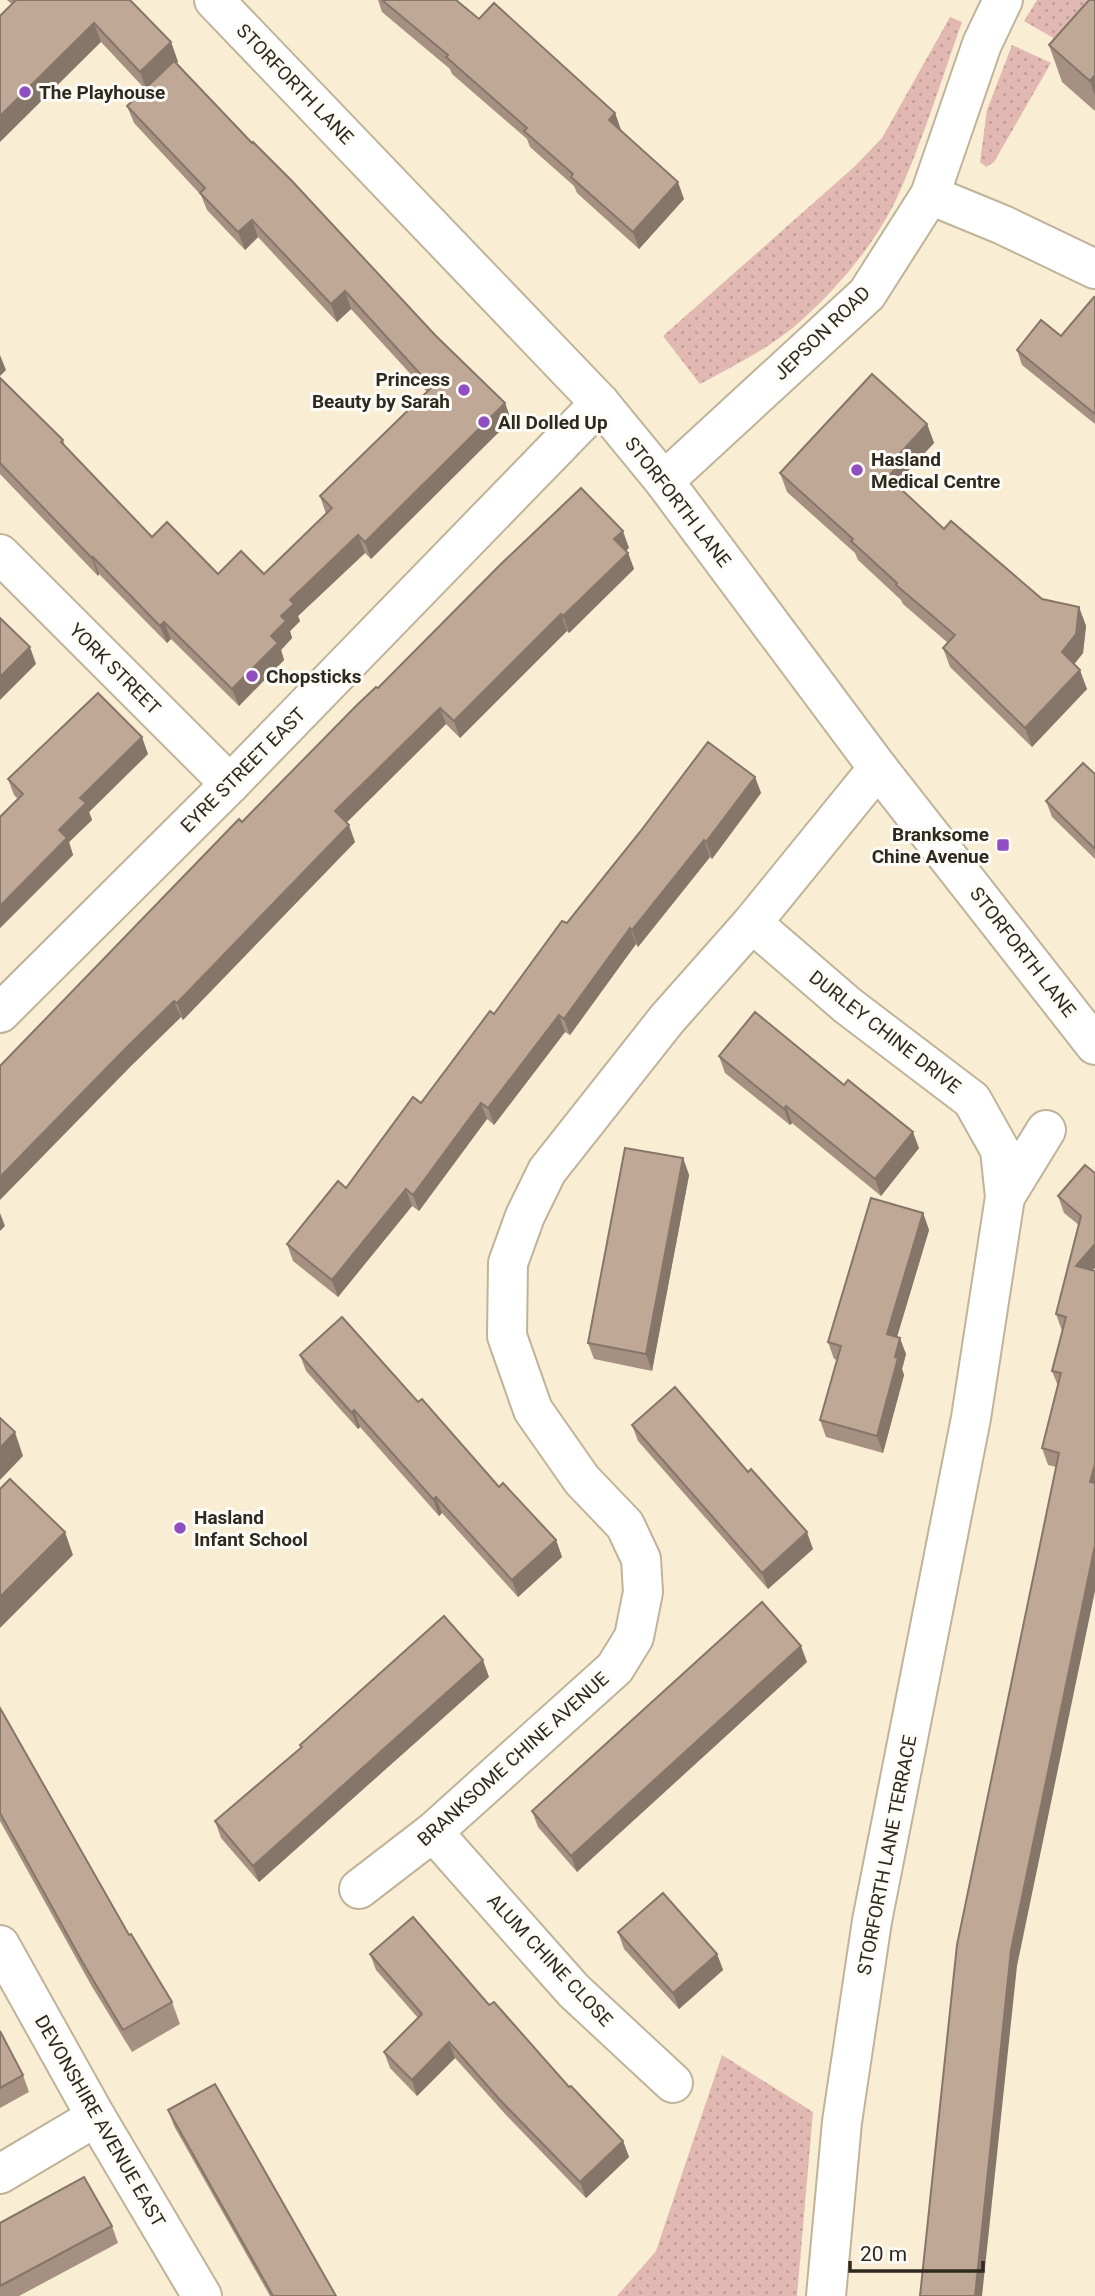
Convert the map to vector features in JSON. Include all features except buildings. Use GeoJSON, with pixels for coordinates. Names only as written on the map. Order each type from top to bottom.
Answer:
{"type":"FeatureCollection","features":[{"type":"Feature","properties":{"kind":"street","name":"STORFORTH LANE"},"geometry":{"type":"LineString","coordinates":[[214,0],[600,404],[664,481],[878,768],[1095,1045]]}},
{"type":"Feature","properties":{"kind":"street","name":"JEPSON ROAD"},"geometry":{"type":"LineString","coordinates":[[664,481],[867,294],[930,195],[982,44],[1003,0]]}},
{"type":"Feature","properties":{"kind":"street"},"geometry":{"type":"LineString","coordinates":[[930,195],[1003,225],[1095,269]]}},
{"type":"Feature","properties":{"kind":"street","name":"EYRE STREET EAST"},"geometry":{"type":"LineString","coordinates":[[0,1013],[230,783],[600,404]]}},
{"type":"Feature","properties":{"kind":"street","name":"YORK STREET"},"geometry":{"type":"LineString","coordinates":[[0,554],[230,783]]}},
{"type":"Feature","properties":{"kind":"street","name":"BRANKSOME CHINE AVENUE"},"geometry":{"type":"LineString","coordinates":[[359,1889],[433,1832],[615,1668],[634,1637],[643,1592],[641,1559],[625,1525],[582,1480],[533,1410],[507,1336],[508,1263],[525,1216],[547,1171],[667,1019],[752,923],[878,768]]}},
{"type":"Feature","properties":{"kind":"street","name":"DURLEY CHINE DRIVE"},"geometry":{"type":"LineString","coordinates":[[752,923],[847,1005],[972,1100],[999,1150],[1005,1196],[971,1418]]}},
{"type":"Feature","properties":{"kind":"street","name":"DURLEY CHINE DRIVE"},"geometry":{"type":"LineString","coordinates":[[1005,1196],[1046,1130]]}},
{"type":"Feature","properties":{"kind":"street","name":"STORFORTH LANE TERRACE"},"geometry":{"type":"LineString","coordinates":[[826,2296],[842,2122],[872,1921],[971,1418]]}},
{"type":"Feature","properties":{"kind":"street","name":"ALUM CHINE CLOSE"},"geometry":{"type":"LineString","coordinates":[[433,1832],[574,1991],[673,2083]]}},
{"type":"Feature","properties":{"kind":"street","name":"DEVONSHIRE AVENUE EAST"},"geometry":{"type":"LineString","coordinates":[[0,1945],[96,2117],[202,2296]]}},
{"type":"Feature","properties":{"kind":"street"},"geometry":{"type":"LineString","coordinates":[[0,2174],[96,2117]]}},
{"type":"Feature","properties":{"kind":"shaded area"},"geometry":{"type":"Polygon","coordinates":[[[1037,0],[1087,0],[1062,43],[1024,21],[1037,0]]]}},
{"type":"Feature","properties":{"kind":"shaded area"},"geometry":{"type":"Polygon","coordinates":[[[950,17],[962,22],[931,112],[895,202],[866,250],[842,279],[792,329],[700,384],[663,336],[854,167],[882,138],[950,17]]]}},
{"type":"Feature","properties":{"kind":"shaded area"},"geometry":{"type":"Polygon","coordinates":[[[1012,45],[1051,63],[994,162],[986,167],[980,162],[987,110],[1012,45]]]}},
{"type":"Feature","properties":{"kind":"shaded area"},"geometry":{"type":"Polygon","coordinates":[[[722,2055],[813,2112],[797,2296],[617,2296],[656,2251],[722,2055]]]}},
{"type":"Feature","properties":{"kind":"place","name":"The Playhouse"},"geometry":{"type":"Point","coordinates":[25,92]}},
{"type":"Feature","properties":{"kind":"place","name":"Princess Beauty by Sarah"},"geometry":{"type":"Point","coordinates":[464,390]}},
{"type":"Feature","properties":{"kind":"place","name":"All Dolled Up"},"geometry":{"type":"Point","coordinates":[484,422]}},
{"type":"Feature","properties":{"kind":"place","name":"Hasland Medical Centre"},"geometry":{"type":"Point","coordinates":[857,470]}},
{"type":"Feature","properties":{"kind":"place","name":"Chopsticks"},"geometry":{"type":"Point","coordinates":[252,676]}},
{"type":"Feature","properties":{"kind":"place","name":"Branksome Chine Avenue"},"geometry":{"type":"Point","coordinates":[1003,845]}},
{"type":"Feature","properties":{"kind":"place","name":"Hasland Infant School"},"geometry":{"type":"Point","coordinates":[180,1528]}}]}
